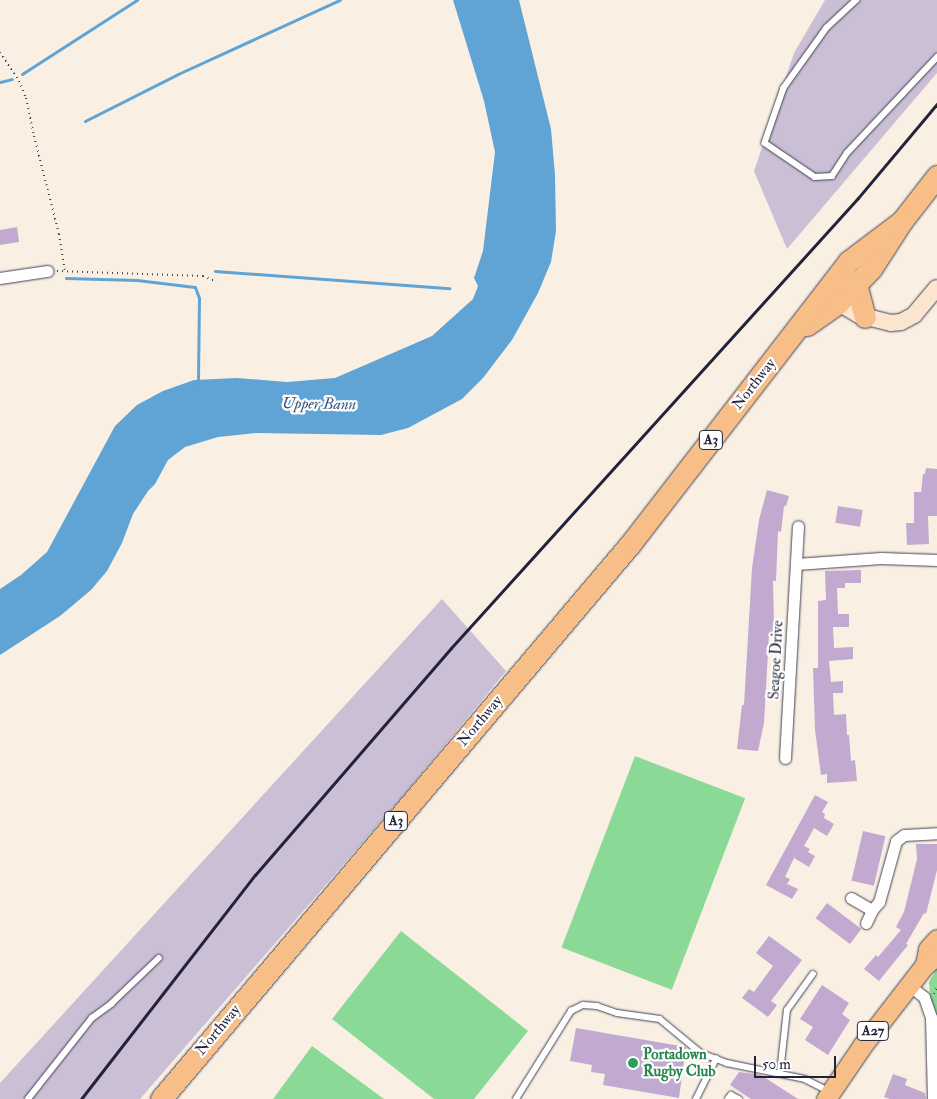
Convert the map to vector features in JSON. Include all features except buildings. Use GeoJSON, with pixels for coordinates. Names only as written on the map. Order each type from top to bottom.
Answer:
{"type":"FeatureCollection","features":[{"type":"Feature","properties":{"kind":"highway","name":"Northway"},"geometry":{"type":"LineString","coordinates":[[161,1099],[631,543],[795,330],[830,298],[856,284],[871,270],[902,221],[937,176]]}},
{"type":"Feature","properties":{"kind":"highway","name":"Northway"},"geometry":{"type":"LineString","coordinates":[[830,298],[849,261],[902,221]]}},
{"type":"Feature","properties":{"kind":"highway"},"geometry":{"type":"LineString","coordinates":[[856,284],[865,317]]}},
{"type":"Feature","properties":{"kind":"main road"},"geometry":{"type":"LineString","coordinates":[[830,298],[865,317],[891,323],[901,322],[914,315],[937,288]]}},
{"type":"Feature","properties":{"kind":"main road"},"geometry":{"type":"LineString","coordinates":[[931,960],[928,949],[937,939]]}},
{"type":"Feature","properties":{"kind":"main road","name":"A27"},"geometry":{"type":"LineString","coordinates":[[828,1095],[853,1058],[909,985],[931,960]]}},
{"type":"Feature","properties":{"kind":"street"},"geometry":{"type":"LineString","coordinates":[[0,278],[47,270]]}},
{"type":"Feature","properties":{"kind":"street","name":"Seagoe Drive"},"geometry":{"type":"LineString","coordinates":[[785,758],[798,526]]}},
{"type":"Feature","properties":{"kind":"street"},"geometry":{"type":"LineString","coordinates":[[796,564],[881,558],[937,560]]}},
{"type":"Feature","properties":{"kind":"street"},"geometry":{"type":"LineString","coordinates":[[866,923],[872,910],[880,902],[893,849],[899,837],[909,834],[937,833]]}},
{"type":"Feature","properties":{"kind":"street"},"geometry":{"type":"LineString","coordinates":[[851,898],[872,910]]}},
{"type":"Feature","properties":{"kind":"street"},"geometry":{"type":"LineString","coordinates":[[909,985],[924,997],[931,1017],[935,1076],[933,1099]]}},
{"type":"Feature","properties":{"kind":"lane"},"geometry":{"type":"LineString","coordinates":[[857,0],[828,28],[784,88],[765,142],[815,177],[832,176],[847,153],[937,58]]}},
{"type":"Feature","properties":{"kind":"lane"},"geometry":{"type":"LineString","coordinates":[[28,1099],[92,1018],[111,1004],[159,958]]}},
{"type":"Feature","properties":{"kind":"lane"},"geometry":{"type":"LineString","coordinates":[[780,1073],[787,1010],[813,974]]}},
{"type":"Feature","properties":{"kind":"lane"},"geometry":{"type":"LineString","coordinates":[[516,1099],[571,1011],[582,1005],[597,1006],[617,1013],[660,1019],[701,1053],[805,1079],[828,1095]]}},
{"type":"Feature","properties":{"kind":"lane"},"geometry":{"type":"LineString","coordinates":[[696,1099],[716,1058]]}},
{"type":"Feature","properties":{"kind":"lane"},"geometry":{"type":"LineString","coordinates":[[728,1099],[731,1095],[738,1099]]}},
{"type":"Feature","properties":{"kind":"path"},"geometry":{"type":"LineString","coordinates":[[0,52],[19,81],[26,98],[59,234],[65,270]]}},
{"type":"Feature","properties":{"kind":"path"},"geometry":{"type":"LineString","coordinates":[[47,270],[203,276],[217,282]]}},
{"type":"Feature","properties":{"kind":"shaded area"},"geometry":{"type":"Polygon","coordinates":[[[825,0],[937,0],[937,73],[787,249],[754,171],[794,53],[825,0]]]}},
{"type":"Feature","properties":{"kind":"shaded area"},"geometry":{"type":"Polygon","coordinates":[[[442,599],[506,671],[402,797],[140,1099],[0,1099],[0,1083],[442,599]]]}},
{"type":"Feature","properties":{"kind":"green space"},"geometry":{"type":"Polygon","coordinates":[[[635,756],[745,798],[672,990],[562,947],[635,756]]]}},
{"type":"Feature","properties":{"kind":"green space"},"geometry":{"type":"Polygon","coordinates":[[[401,931],[528,1031],[474,1099],[434,1099],[332,1019],[401,931]]]}},
{"type":"Feature","properties":{"kind":"green space"},"geometry":{"type":"Polygon","coordinates":[[[937,968],[937,1099],[929,982],[937,968]]]}},
{"type":"Feature","properties":{"kind":"green space"},"geometry":{"type":"Polygon","coordinates":[[[312,1046],[384,1099],[273,1099],[312,1046]]]}},
{"type":"Feature","properties":{"kind":"water","name":"Upper Bann"},"geometry":{"type":"Polygon","coordinates":[[[453,0],[519,0],[551,129],[555,175],[556,231],[551,262],[538,293],[512,340],[483,378],[462,399],[408,428],[381,435],[256,433],[218,437],[185,447],[168,460],[155,484],[148,491],[133,514],[122,543],[107,571],[91,590],[60,616],[0,655],[0,589],[21,575],[47,552],[115,426],[137,405],[163,391],[194,380],[237,378],[287,382],[335,378],[432,336],[473,299],[478,286],[474,278],[483,251],[495,152],[484,101],[453,0]]]}},
{"type":"Feature","properties":{"kind":"waterway"},"geometry":{"type":"LineString","coordinates":[[22,74],[137,0]]}},
{"type":"Feature","properties":{"kind":"waterway"},"geometry":{"type":"LineString","coordinates":[[85,121],[178,74],[340,0]]}},
{"type":"Feature","properties":{"kind":"waterway"},"geometry":{"type":"LineString","coordinates":[[0,82],[12,79]]}},
{"type":"Feature","properties":{"kind":"waterway"},"geometry":{"type":"LineString","coordinates":[[215,271],[449,288]]}},
{"type":"Feature","properties":{"kind":"waterway"},"geometry":{"type":"LineString","coordinates":[[66,278],[137,280],[195,287],[199,298],[198,383]]}},
{"type":"Feature","properties":{"kind":"railway"},"geometry":{"type":"LineString","coordinates":[[81,1099],[255,875],[451,648],[858,198],[937,104]]}},
{"type":"Feature","properties":{"kind":"place","name":"Portadown Rugby Club"},"geometry":{"type":"Point","coordinates":[633,1063]}}]}
